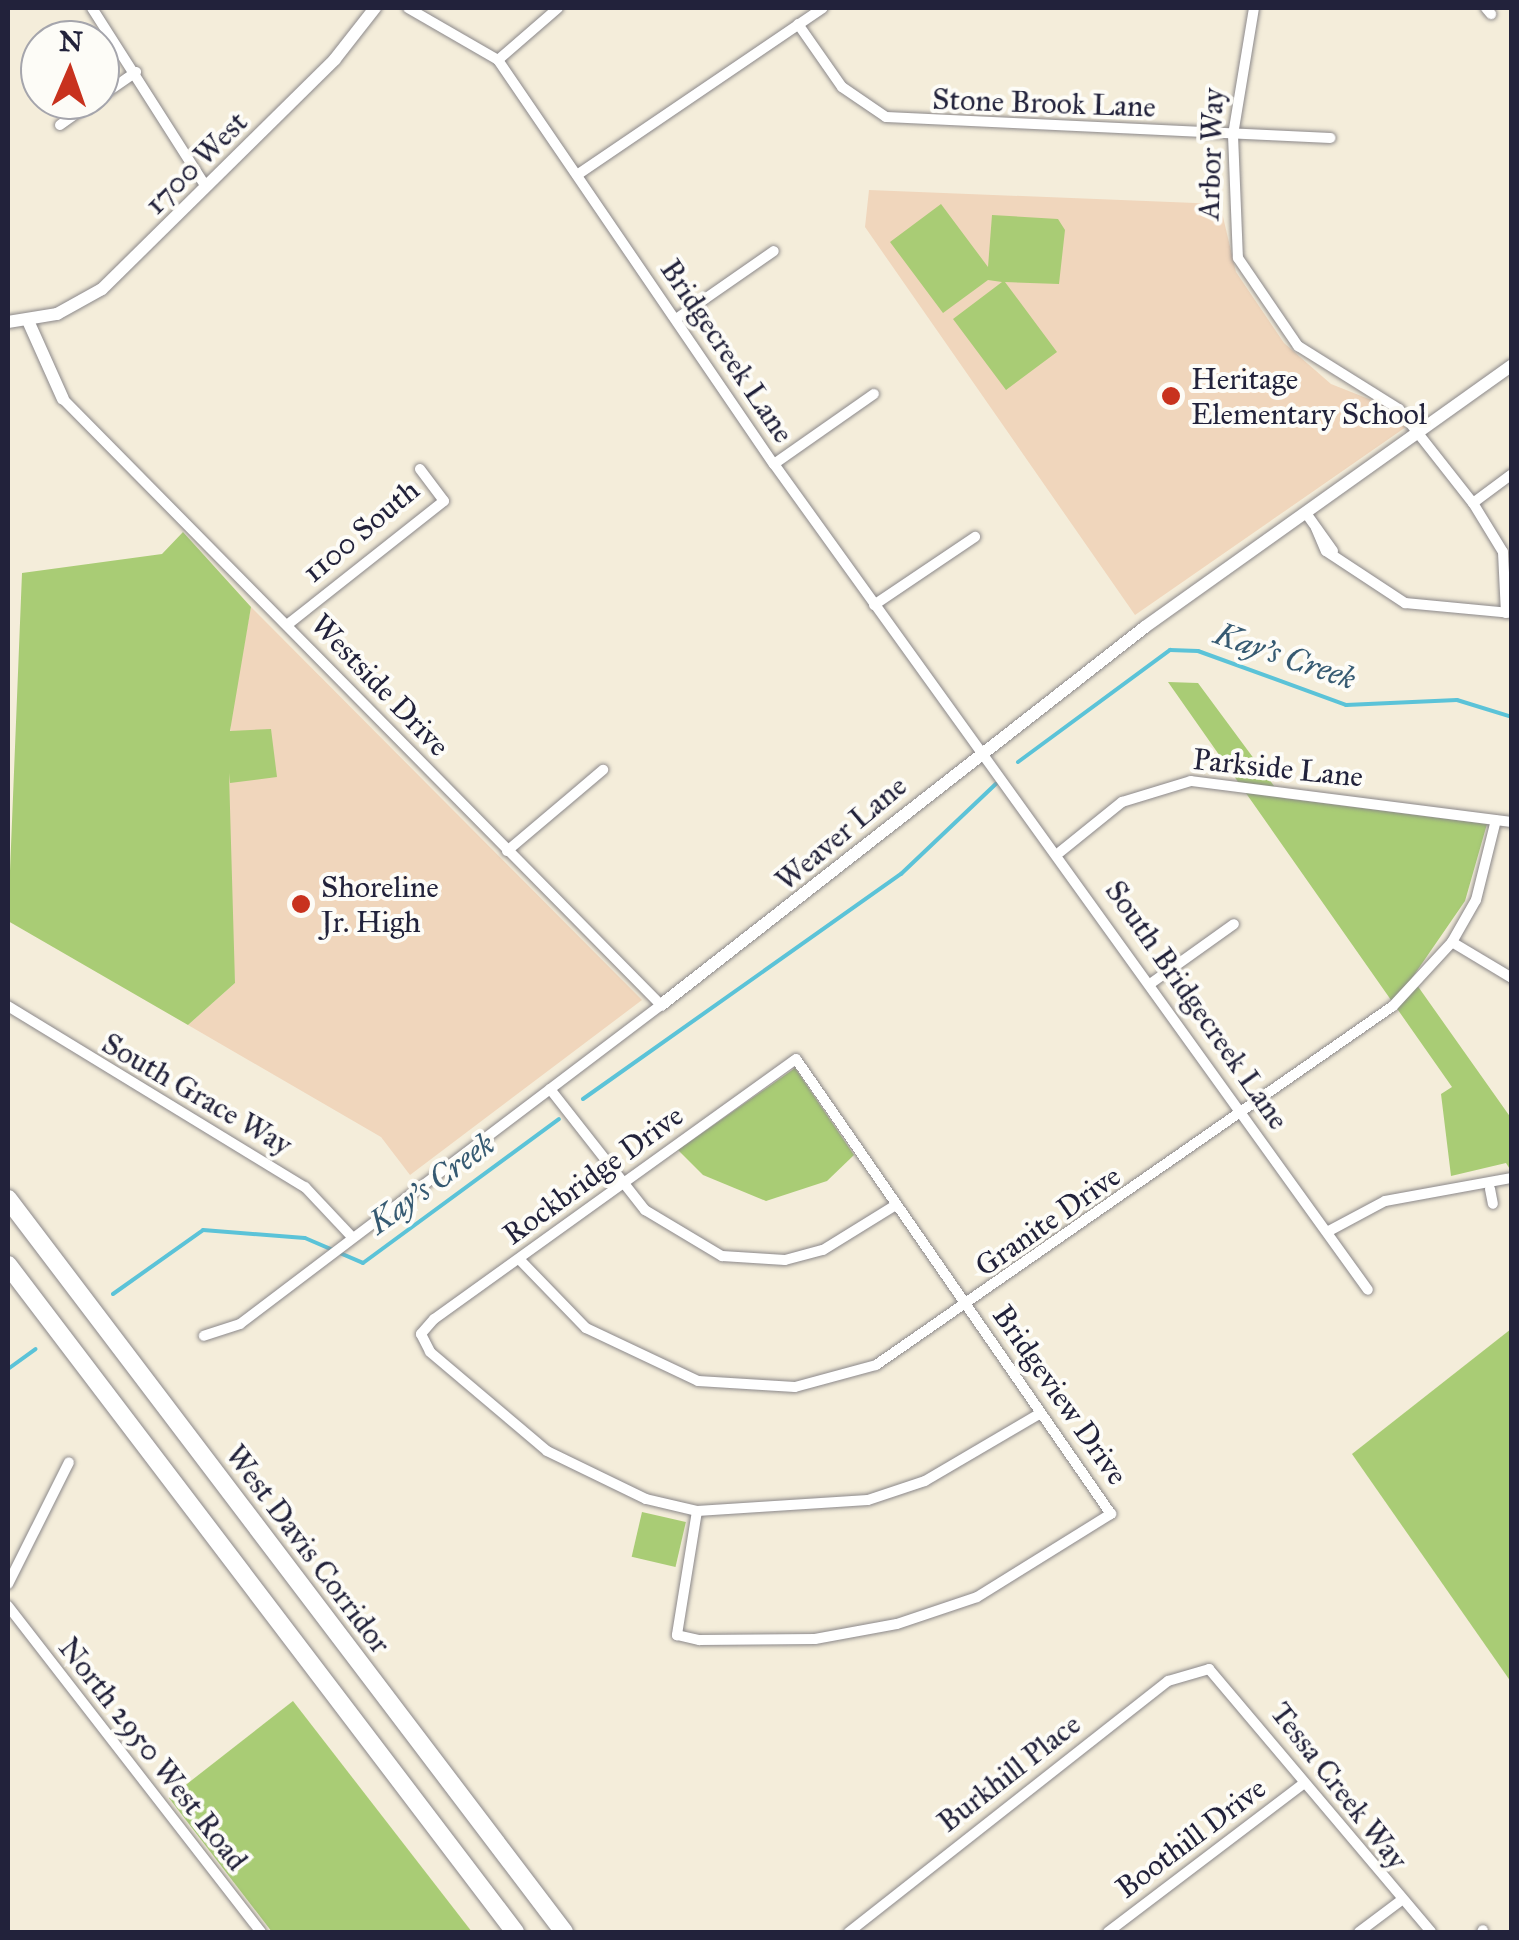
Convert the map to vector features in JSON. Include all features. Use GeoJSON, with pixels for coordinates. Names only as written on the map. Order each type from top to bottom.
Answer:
{"type":"FeatureCollection","features":[{"type":"Feature","properties":{"kind":"highway","name":"West Davis Corridor"},"geometry":{"type":"LineString","coordinates":[[8,1199],[564,1932]]}},
{"type":"Feature","properties":{"kind":"highway"},"geometry":{"type":"LineString","coordinates":[[8,1265],[515,1932]]}},
{"type":"Feature","properties":{"kind":"street"},"geometry":{"type":"LineString","coordinates":[[92,8],[206,188]]}},
{"type":"Feature","properties":{"kind":"street","name":"1700 West"},"geometry":{"type":"LineString","coordinates":[[29,323],[102,288],[206,188],[375,8]]}},
{"type":"Feature","properties":{"kind":"street","name":"Bridgecreek Lane"},"geometry":{"type":"LineString","coordinates":[[408,8],[498,60],[774,464],[874,605],[985,748]]}},
{"type":"Feature","properties":{"kind":"street"},"geometry":{"type":"LineString","coordinates":[[498,60],[558,8]]}},
{"type":"Feature","properties":{"kind":"street"},"geometry":{"type":"LineString","coordinates":[[576,175],[823,8]]}},
{"type":"Feature","properties":{"kind":"street","name":"Arbor Way"},"geometry":{"type":"LineString","coordinates":[[1254,8],[1232,135],[1234,241],[1250,281],[1298,346],[1341,380],[1381,394],[1419,434],[1473,503],[1503,552],[1509,613]]}},
{"type":"Feature","properties":{"kind":"street","name":"Stone Brook Lane"},"geometry":{"type":"LineString","coordinates":[[798,24],[842,87],[886,118],[1331,138]]}},
{"type":"Feature","properties":{"kind":"street"},"geometry":{"type":"LineString","coordinates":[[120,83],[136,72]]}},
{"type":"Feature","properties":{"kind":"street"},"geometry":{"type":"LineString","coordinates":[[60,125],[67,120]]}},
{"type":"Feature","properties":{"kind":"street"},"geometry":{"type":"LineString","coordinates":[[676,319],[774,251]]}},
{"type":"Feature","properties":{"kind":"street"},"geometry":{"type":"LineString","coordinates":[[8,322],[29,323],[62,400]]}},
{"type":"Feature","properties":{"kind":"street","name":"Weaver Lane"},"geometry":{"type":"LineString","coordinates":[[204,1336],[220,1337],[661,1005],[985,748],[1312,522],[1419,434],[1512,365]]}},
{"type":"Feature","properties":{"kind":"street"},"geometry":{"type":"LineString","coordinates":[[774,464],[874,394]]}},
{"type":"Feature","properties":{"kind":"street","name":"Westside Drive"},"geometry":{"type":"LineString","coordinates":[[62,400],[661,1005]]}},
{"type":"Feature","properties":{"kind":"street","name":"1100 South"},"geometry":{"type":"LineString","coordinates":[[287,625],[444,501],[420,469]]}},
{"type":"Feature","properties":{"kind":"street"},"geometry":{"type":"LineString","coordinates":[[1473,503],[1512,474]]}},
{"type":"Feature","properties":{"kind":"street"},"geometry":{"type":"LineString","coordinates":[[1312,522],[1333,551],[1406,603],[1509,613]]}},
{"type":"Feature","properties":{"kind":"street"},"geometry":{"type":"LineString","coordinates":[[874,605],[975,537]]}},
{"type":"Feature","properties":{"kind":"street","name":"South Bridgecreek Lane"},"geometry":{"type":"LineString","coordinates":[[985,748],[1241,1116],[1368,1290]]}},
{"type":"Feature","properties":{"kind":"street"},"geometry":{"type":"LineString","coordinates":[[507,850],[603,770]]}},
{"type":"Feature","properties":{"kind":"street","name":"Parkside Lane"},"geometry":{"type":"LineString","coordinates":[[1060,852],[1122,802],[1191,781],[1512,822]]}},
{"type":"Feature","properties":{"kind":"street","name":"Granite Drive"},"geometry":{"type":"LineString","coordinates":[[520,1260],[622,1352],[728,1386],[832,1379],[921,1342],[1393,1006],[1452,942],[1491,859],[1496,820]]}},
{"type":"Feature","properties":{"kind":"street"},"geometry":{"type":"LineString","coordinates":[[1150,984],[1234,924]]}},
{"type":"Feature","properties":{"kind":"street"},"geometry":{"type":"LineString","coordinates":[[1452,942],[1512,978]]}},
{"type":"Feature","properties":{"kind":"street","name":"South Grace Way"},"geometry":{"type":"LineString","coordinates":[[8,1006],[305,1187],[347,1240]]}},
{"type":"Feature","properties":{"kind":"street","name":"Rockbridge Drive"},"geometry":{"type":"LineString","coordinates":[[697,1511],[646,1499],[547,1451],[448,1372],[422,1334],[621,1183],[796,1060]]}},
{"type":"Feature","properties":{"kind":"street","name":"Bridgeview Drive"},"geometry":{"type":"LineString","coordinates":[[697,1511],[677,1634],[816,1639],[897,1624],[977,1597],[1111,1514],[796,1060]]}},
{"type":"Feature","properties":{"kind":"street"},"geometry":{"type":"LineString","coordinates":[[550,1089],[621,1183],[666,1230],[754,1262],[823,1250],[896,1205]]}},
{"type":"Feature","properties":{"kind":"street"},"geometry":{"type":"LineString","coordinates":[[1327,1232],[1385,1201],[1490,1189],[1512,1178]]}},
{"type":"Feature","properties":{"kind":"street"},"geometry":{"type":"LineString","coordinates":[[1490,1189],[1493,1204]]}},
{"type":"Feature","properties":{"kind":"street"},"geometry":{"type":"LineString","coordinates":[[697,1511],[868,1500],[926,1481],[1040,1414]]}},
{"type":"Feature","properties":{"kind":"street"},"geometry":{"type":"LineString","coordinates":[[8,1584],[69,1462]]}},
{"type":"Feature","properties":{"kind":"street","name":"North 2950 West Road"},"geometry":{"type":"LineString","coordinates":[[8,1606],[261,1932]]}},
{"type":"Feature","properties":{"kind":"street","name":"Tessa Creek Way"},"geometry":{"type":"LineString","coordinates":[[1209,1669],[1399,1902],[1431,1932]]}},
{"type":"Feature","properties":{"kind":"street","name":"Burkhill Place"},"geometry":{"type":"LineString","coordinates":[[848,1932],[1168,1681],[1209,1669]]}},
{"type":"Feature","properties":{"kind":"street","name":"Boothill Drive"},"geometry":{"type":"LineString","coordinates":[[1108,1932],[1304,1783]]}},
{"type":"Feature","properties":{"kind":"street"},"geometry":{"type":"LineString","coordinates":[[1359,1932],[1399,1902]]}},
{"type":"Feature","properties":{"kind":"shaded area","name":"Heritage Elementary School"},"geometry":{"type":"Polygon","coordinates":[[[869,190],[1220,204],[1236,272],[1284,343],[1331,384],[1389,407],[1406,427],[1135,615],[865,227],[869,190]]]}},
{"type":"Feature","properties":{"kind":"shaded area"},"geometry":{"type":"Polygon","coordinates":[[[251,607],[642,1000],[410,1175],[381,1137],[188,1025],[235,983],[225,873],[231,715],[251,607]]]}},
{"type":"Feature","properties":{"kind":"green space"},"geometry":{"type":"Polygon","coordinates":[[[941,204],[988,267],[992,215],[1058,219],[1065,230],[1059,284],[1005,282],[1057,352],[1006,390],[953,319],[1002,282],[988,280],[943,313],[890,242],[941,204]]]}},
{"type":"Feature","properties":{"kind":"green space"},"geometry":{"type":"Polygon","coordinates":[[[183,532],[251,607],[230,731],[271,729],[277,777],[230,783],[229,773],[235,983],[188,1025],[8,921],[22,573],[162,554],[183,532]]]}},
{"type":"Feature","properties":{"kind":"green space"},"geometry":{"type":"Polygon","coordinates":[[[1168,682],[1198,683],[1283,798],[1487,824],[1465,901],[1412,978],[1511,1118],[1511,1171],[1506,1163],[1451,1176],[1441,1094],[1452,1087],[1168,682]]]}},
{"type":"Feature","properties":{"kind":"green space"},"geometry":{"type":"Polygon","coordinates":[[[795,1068],[854,1155],[827,1181],[766,1201],[703,1175],[678,1150],[795,1068]]]}},
{"type":"Feature","properties":{"kind":"green space"},"geometry":{"type":"Polygon","coordinates":[[[1511,1329],[1511,1682],[1352,1454],[1511,1329]]]}},
{"type":"Feature","properties":{"kind":"green space"},"geometry":{"type":"Polygon","coordinates":[[[642,1512],[686,1522],[675,1567],[632,1557],[642,1512]]]}},
{"type":"Feature","properties":{"kind":"green space"},"geometry":{"type":"Polygon","coordinates":[[[293,1701],[472,1932],[272,1932],[169,1798],[293,1701]]]}},
{"type":"Feature","properties":{"kind":"waterway","name":"Kay's Creek"},"geometry":{"type":"LineString","coordinates":[[1018,762],[1170,650],[1198,651],[1346,705],[1457,700],[1512,717]]}},
{"type":"Feature","properties":{"kind":"waterway","name":"Kay's Creek"},"geometry":{"type":"LineString","coordinates":[[583,1099],[901,874],[996,784]]}},
{"type":"Feature","properties":{"kind":"waterway"},"geometry":{"type":"LineString","coordinates":[[113,1294],[203,1230],[305,1238],[363,1263],[559,1119]]}},
{"type":"Feature","properties":{"kind":"waterway","name":"Kay's Creek"},"geometry":{"type":"LineString","coordinates":[[8,1369],[36,1349]]}},
{"type":"Feature","properties":{"kind":"place","name":"Heritage Elementary School"},"geometry":{"type":"Point","coordinates":[1171,396]}},
{"type":"Feature","properties":{"kind":"place","name":"Shoreline Jr. High"},"geometry":{"type":"Point","coordinates":[301,904]}}]}
